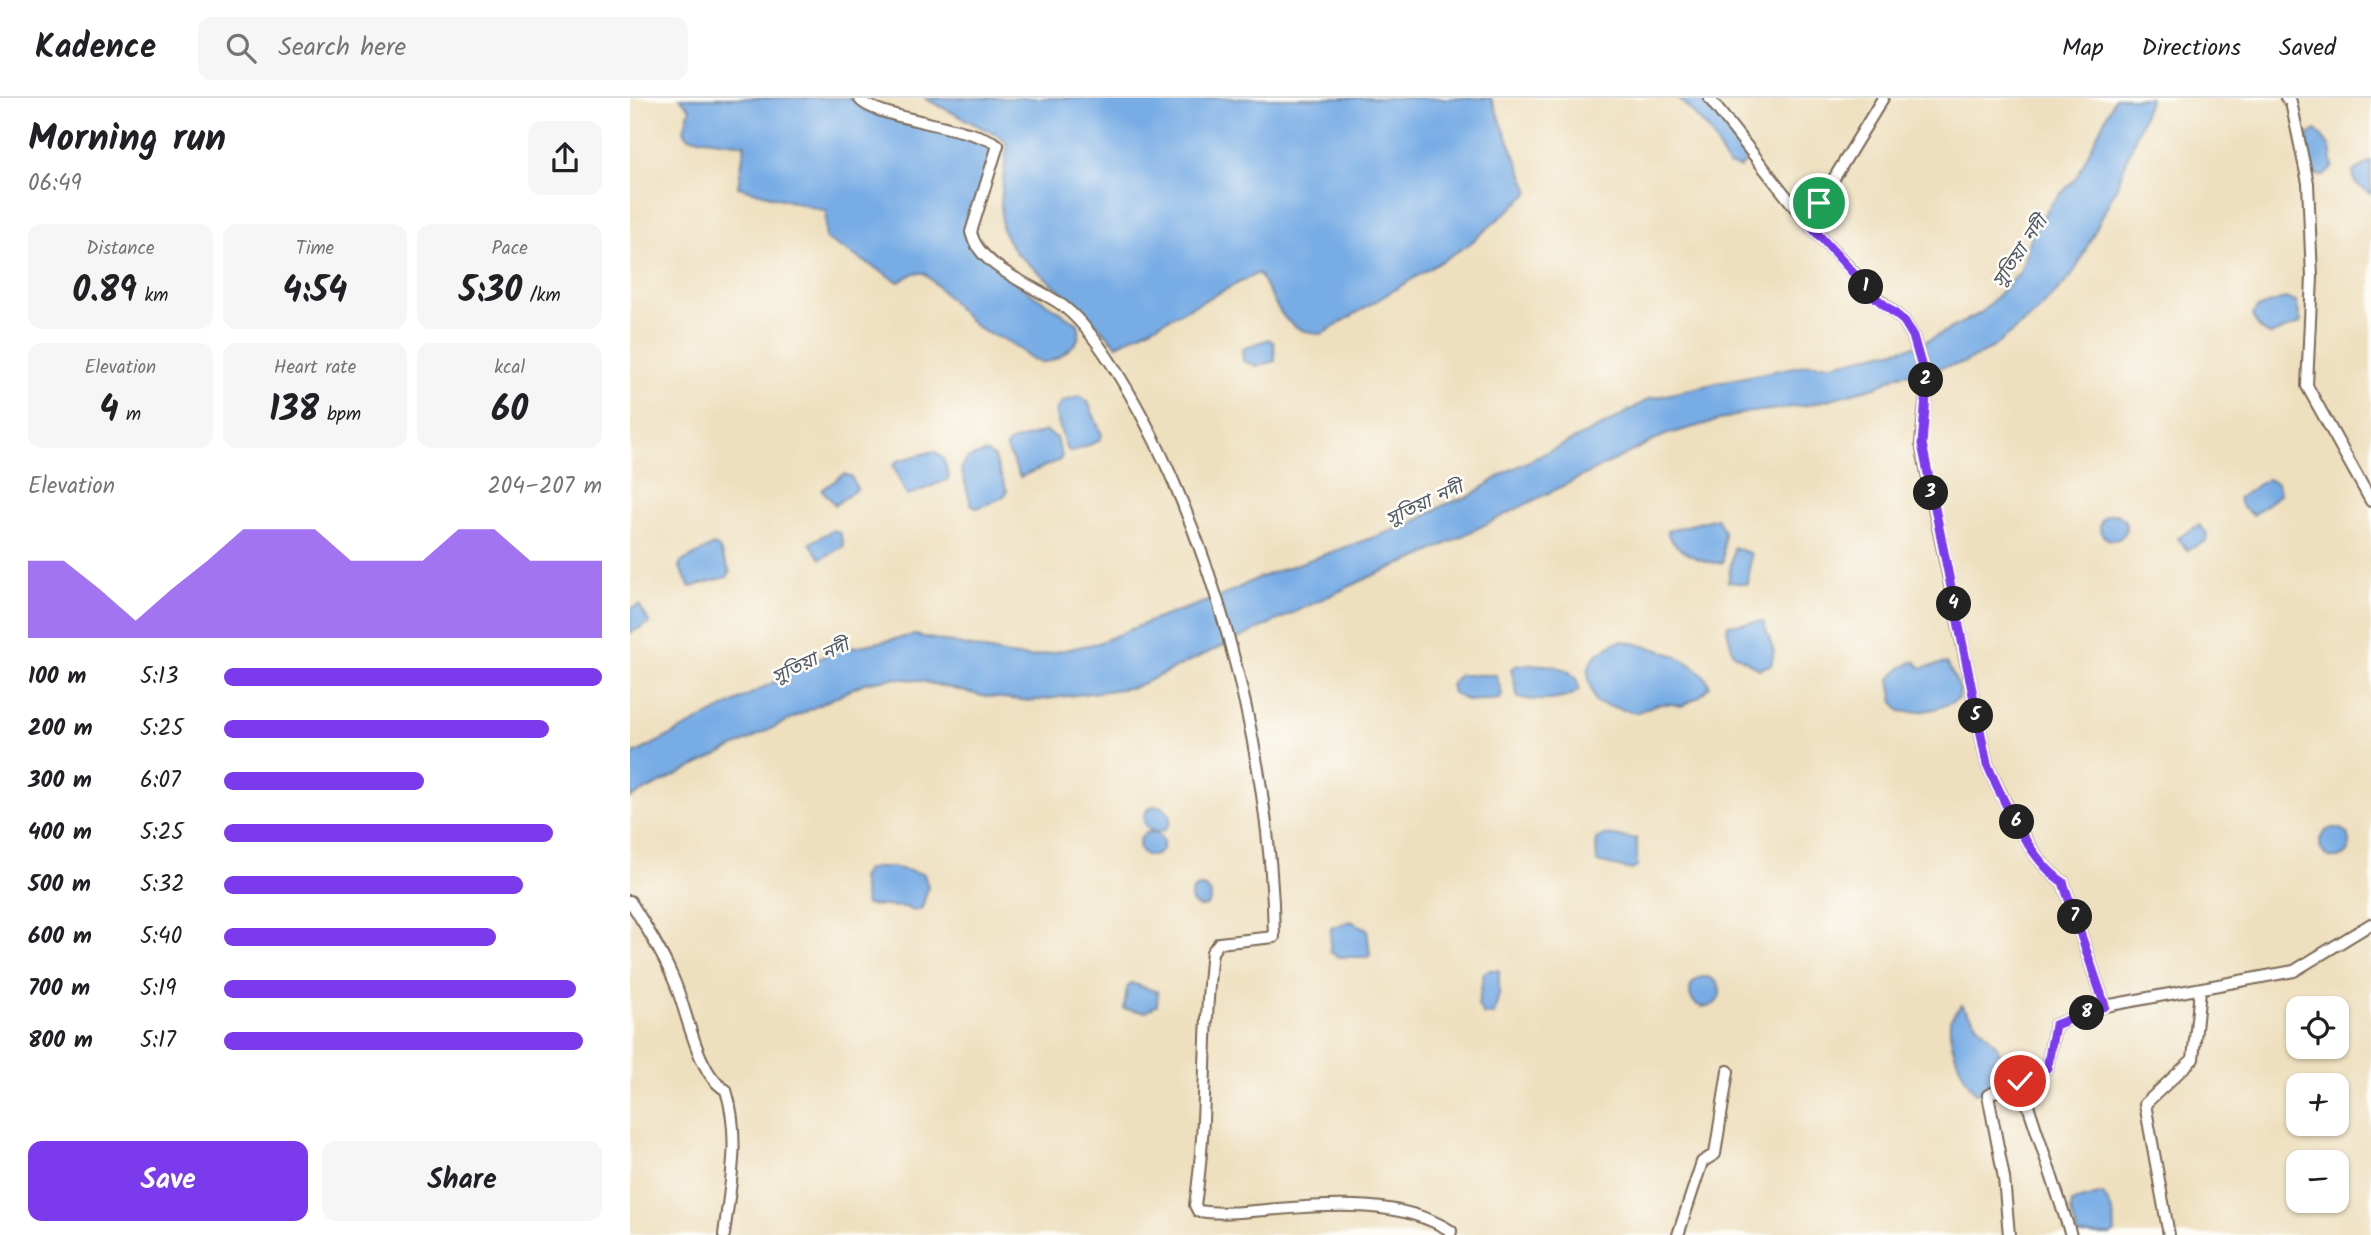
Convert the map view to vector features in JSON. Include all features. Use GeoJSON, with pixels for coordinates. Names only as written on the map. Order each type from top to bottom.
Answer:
{"type":"FeatureCollection","features":[{"type":"Feature","properties":{"kind":"street"},"geometry":{"type":"LineString","coordinates":[[859,98],[869,108],[916,117],[998,145],[985,194],[971,232],[973,242],[984,255],[1020,282],[1060,303],[1110,362],[1179,489],[1202,553],[1234,664],[1269,838],[1273,937],[1219,943],[1212,952],[1204,1034],[1201,1164],[1195,1205],[1198,1211],[1215,1214],[1315,1205],[1356,1207],[1394,1211],[1440,1224],[1451,1231],[1450,1235]]}},
{"type":"Feature","properties":{"kind":"street"},"geometry":{"type":"LineString","coordinates":[[1709,98],[1804,219],[1882,304],[1904,321],[1913,336],[1927,385],[1922,444],[1987,764],[2006,804],[2048,871],[2063,882],[2105,1006]]}},
{"type":"Feature","properties":{"kind":"street"},"geometry":{"type":"LineString","coordinates":[[1804,219],[1819,203],[1870,125],[1883,98]]}},
{"type":"Feature","properties":{"kind":"street"},"geometry":{"type":"LineString","coordinates":[[2287,98],[2291,102],[2308,183],[2312,277],[2307,386],[2371,501]]}},
{"type":"Feature","properties":{"kind":"street"},"geometry":{"type":"LineString","coordinates":[[630,901],[672,974],[704,1065],[715,1084],[726,1090],[731,1108],[734,1155],[724,1235]]}},
{"type":"Feature","properties":{"kind":"street"},"geometry":{"type":"LineString","coordinates":[[2009,1235],[2004,1178],[1989,1096],[2047,1068],[2055,1025],[2105,1006],[2294,971],[2371,924]]}},
{"type":"Feature","properties":{"kind":"street"},"geometry":{"type":"LineString","coordinates":[[2169,1235],[2146,1104],[2193,1059],[2200,990]]}},
{"type":"Feature","properties":{"kind":"street"},"geometry":{"type":"LineString","coordinates":[[1678,1235],[1702,1162],[1715,1154],[1728,1071]]}},
{"type":"Feature","properties":{"kind":"street"},"geometry":{"type":"LineString","coordinates":[[2020,1081],[2071,1235]]}},
{"type":"Feature","properties":{"kind":"water"},"geometry":{"type":"Polygon","coordinates":[[[680,98],[856,98],[864,110],[904,117],[994,145],[969,237],[1019,285],[1078,324],[1079,336],[1076,342],[1049,362],[1035,360],[1007,341],[977,327],[924,273],[914,273],[899,282],[825,238],[826,211],[738,187],[745,144],[688,137],[684,130],[690,108],[680,98]]]}},
{"type":"Feature","properties":{"kind":"water"},"geometry":{"type":"Polygon","coordinates":[[[924,98],[1491,98],[1530,192],[1468,245],[1322,334],[1297,328],[1289,322],[1258,273],[1117,345],[1073,301],[1015,252],[1002,229],[1001,201],[1007,145],[1002,138],[924,98]]]}},
{"type":"Feature","properties":{"kind":"water"},"geometry":{"type":"Polygon","coordinates":[[[1678,98],[1704,98],[1744,155],[1745,162],[1740,168],[1728,165],[1709,130],[1678,98]]]}},
{"type":"Feature","properties":{"kind":"water"},"geometry":{"type":"Polygon","coordinates":[[[2115,98],[2150,98],[2117,186],[2078,265],[2071,277],[2035,314],[1992,348],[1964,363],[1899,375],[1875,387],[1808,405],[1745,413],[1665,435],[1424,555],[1374,575],[1135,687],[1031,701],[983,696],[917,680],[893,678],[864,683],[630,798],[630,756],[834,651],[915,635],[1009,655],[1031,657],[1098,643],[1222,596],[1258,578],[1411,524],[1444,505],[1470,496],[1506,472],[1610,422],[1649,399],[1809,364],[1833,364],[1919,345],[1981,313],[2020,272],[2032,235],[2051,204],[2077,177],[2115,98]]]}},
{"type":"Feature","properties":{"kind":"water"},"geometry":{"type":"Polygon","coordinates":[[[2316,130],[2330,147],[2333,167],[2324,176],[2316,175],[2307,159],[2308,135],[2316,130]]]}},
{"type":"Feature","properties":{"kind":"water"},"geometry":{"type":"Polygon","coordinates":[[[2371,161],[2371,194],[2355,183],[2353,172],[2371,161]]]}},
{"type":"Feature","properties":{"kind":"water"},"geometry":{"type":"Polygon","coordinates":[[[2285,298],[2296,302],[2301,323],[2270,335],[2258,327],[2253,314],[2257,308],[2285,298]]]}},
{"type":"Feature","properties":{"kind":"water"},"geometry":{"type":"Polygon","coordinates":[[[1269,339],[1274,343],[1275,361],[1257,366],[1243,361],[1242,349],[1269,339]]]}},
{"type":"Feature","properties":{"kind":"water"},"geometry":{"type":"Polygon","coordinates":[[[1080,396],[1088,402],[1102,435],[1099,441],[1071,452],[1066,448],[1055,412],[1062,402],[1080,396]]]}},
{"type":"Feature","properties":{"kind":"water"},"geometry":{"type":"Polygon","coordinates":[[[1046,431],[1056,438],[1062,456],[1060,460],[1020,477],[1006,447],[1010,442],[1046,431]]]}},
{"type":"Feature","properties":{"kind":"water"},"geometry":{"type":"Polygon","coordinates":[[[934,451],[943,458],[949,476],[947,480],[907,496],[893,466],[897,461],[934,451]]]}},
{"type":"Feature","properties":{"kind":"water"},"geometry":{"type":"Polygon","coordinates":[[[986,452],[994,457],[1007,491],[1004,497],[977,508],[971,504],[961,468],[968,458],[986,452]]]}},
{"type":"Feature","properties":{"kind":"water"},"geometry":{"type":"Polygon","coordinates":[[[844,474],[851,476],[857,489],[835,505],[822,490],[844,474]]]}},
{"type":"Feature","properties":{"kind":"water"},"geometry":{"type":"Polygon","coordinates":[[[2267,479],[2277,483],[2280,494],[2253,515],[2242,507],[2238,498],[2267,479]]]}},
{"type":"Feature","properties":{"kind":"water"},"geometry":{"type":"Polygon","coordinates":[[[2113,514],[2122,518],[2126,527],[2122,536],[2113,540],[2104,536],[2100,527],[2104,518],[2113,514]]]}},
{"type":"Feature","properties":{"kind":"water"},"geometry":{"type":"Polygon","coordinates":[[[1717,518],[1724,531],[1723,562],[1708,562],[1690,555],[1675,544],[1667,531],[1717,518]]]}},
{"type":"Feature","properties":{"kind":"water"},"geometry":{"type":"Polygon","coordinates":[[[2199,525],[2207,533],[2206,541],[2187,550],[2178,538],[2199,525]]]}},
{"type":"Feature","properties":{"kind":"water"},"geometry":{"type":"Polygon","coordinates":[[[833,530],[840,533],[844,546],[821,559],[810,543],[833,530]]]}},
{"type":"Feature","properties":{"kind":"water"},"geometry":{"type":"Polygon","coordinates":[[[714,545],[719,548],[730,572],[727,577],[690,587],[679,566],[681,562],[714,545]]]}},
{"type":"Feature","properties":{"kind":"water"},"geometry":{"type":"Polygon","coordinates":[[[1734,547],[1751,554],[1748,584],[1728,582],[1734,547]]]}},
{"type":"Feature","properties":{"kind":"water"},"geometry":{"type":"Polygon","coordinates":[[[639,605],[650,623],[630,633],[630,609],[639,605]]]}},
{"type":"Feature","properties":{"kind":"water"},"geometry":{"type":"Polygon","coordinates":[[[1763,621],[1774,652],[1771,665],[1759,669],[1733,653],[1727,629],[1728,625],[1763,621]]]}},
{"type":"Feature","properties":{"kind":"water"},"geometry":{"type":"Polygon","coordinates":[[[1623,641],[1660,650],[1685,661],[1704,676],[1710,686],[1699,697],[1682,706],[1659,704],[1637,713],[1596,703],[1589,680],[1589,667],[1596,655],[1610,645],[1623,641]]]}},
{"type":"Feature","properties":{"kind":"water"},"geometry":{"type":"Polygon","coordinates":[[[1915,661],[1921,668],[1947,663],[1960,689],[1959,698],[1931,710],[1900,711],[1894,702],[1890,679],[1900,668],[1915,661]]]}},
{"type":"Feature","properties":{"kind":"water"},"geometry":{"type":"Polygon","coordinates":[[[1518,665],[1546,665],[1565,670],[1577,681],[1579,690],[1558,699],[1518,698],[1511,669],[1518,665]]]}},
{"type":"Feature","properties":{"kind":"water"},"geometry":{"type":"Polygon","coordinates":[[[1459,675],[1496,675],[1502,694],[1500,699],[1468,701],[1453,693],[1451,684],[1459,675]]]}},
{"type":"Feature","properties":{"kind":"water"},"geometry":{"type":"Polygon","coordinates":[[[1157,806],[1166,810],[1170,819],[1166,828],[1157,832],[1148,828],[1144,819],[1148,810],[1157,806]]]}},
{"type":"Feature","properties":{"kind":"water"},"geometry":{"type":"Polygon","coordinates":[[[2335,828],[2341,829],[2349,837],[2349,849],[2341,857],[2335,858],[2329,857],[2321,849],[2320,843],[2321,837],[2329,829],[2335,828]]]}},
{"type":"Feature","properties":{"kind":"water"},"geometry":{"type":"Polygon","coordinates":[[[1151,832],[1160,835],[1163,844],[1160,853],[1151,856],[1142,853],[1139,844],[1142,835],[1151,832]]]}},
{"type":"Feature","properties":{"kind":"water"},"geometry":{"type":"Polygon","coordinates":[[[1604,835],[1637,839],[1637,867],[1632,870],[1597,862],[1596,839],[1604,835]]]}},
{"type":"Feature","properties":{"kind":"water"},"geometry":{"type":"Polygon","coordinates":[[[878,867],[924,874],[928,887],[922,908],[914,911],[905,907],[866,905],[861,878],[866,870],[878,867]]]}},
{"type":"Feature","properties":{"kind":"water"},"geometry":{"type":"Polygon","coordinates":[[[1201,887],[1208,890],[1211,897],[1208,904],[1201,907],[1194,904],[1191,897],[1194,890],[1201,887]]]}},
{"type":"Feature","properties":{"kind":"water"},"geometry":{"type":"Polygon","coordinates":[[[1350,921],[1367,929],[1370,955],[1367,957],[1338,957],[1330,952],[1331,928],[1350,921]]]}},
{"type":"Feature","properties":{"kind":"water"},"geometry":{"type":"Polygon","coordinates":[[[1499,970],[1499,994],[1494,1015],[1484,1015],[1478,1005],[1484,973],[1499,970]]]}},
{"type":"Feature","properties":{"kind":"water"},"geometry":{"type":"Polygon","coordinates":[[[1705,977],[1716,981],[1720,992],[1716,1003],[1705,1007],[1694,1003],[1690,992],[1694,981],[1705,977]]]}},
{"type":"Feature","properties":{"kind":"water"},"geometry":{"type":"Polygon","coordinates":[[[1131,983],[1158,992],[1157,1005],[1145,1012],[1124,1009],[1127,988],[1131,983]]]}},
{"type":"Feature","properties":{"kind":"water"},"geometry":{"type":"Polygon","coordinates":[[[1961,1005],[1997,1046],[2009,1077],[1989,1090],[1975,1093],[1957,1058],[1951,1038],[1950,1020],[1961,1005]]]}},
{"type":"Feature","properties":{"kind":"water"},"geometry":{"type":"Polygon","coordinates":[[[2103,1194],[2113,1212],[2115,1232],[2111,1235],[2078,1235],[2071,1212],[2072,1202],[2103,1194]]]}},
{"type":"Feature","properties":{"kind":"route"},"geometry":{"type":"LineString","coordinates":[[1819,203],[1804,219],[1876,298],[1904,321],[1913,336],[1927,385],[1921,424],[1922,444],[1987,764],[2006,804],[2048,871],[2063,882],[2105,1006],[2055,1025],[2047,1068],[2020,1081]]}},
{"type":"Feature","properties":{"kind":"water label","name":"সুতিয়া নদী"},"geometry":{"type":"Point","coordinates":[2019,251]}},
{"type":"Feature","properties":{"kind":"water label","name":"সুতিয়া নদী"},"geometry":{"type":"Point","coordinates":[1424,502]}},
{"type":"Feature","properties":{"kind":"water label","name":"সুতিয়া নদী"},"geometry":{"type":"Point","coordinates":[810,660]}}]}
